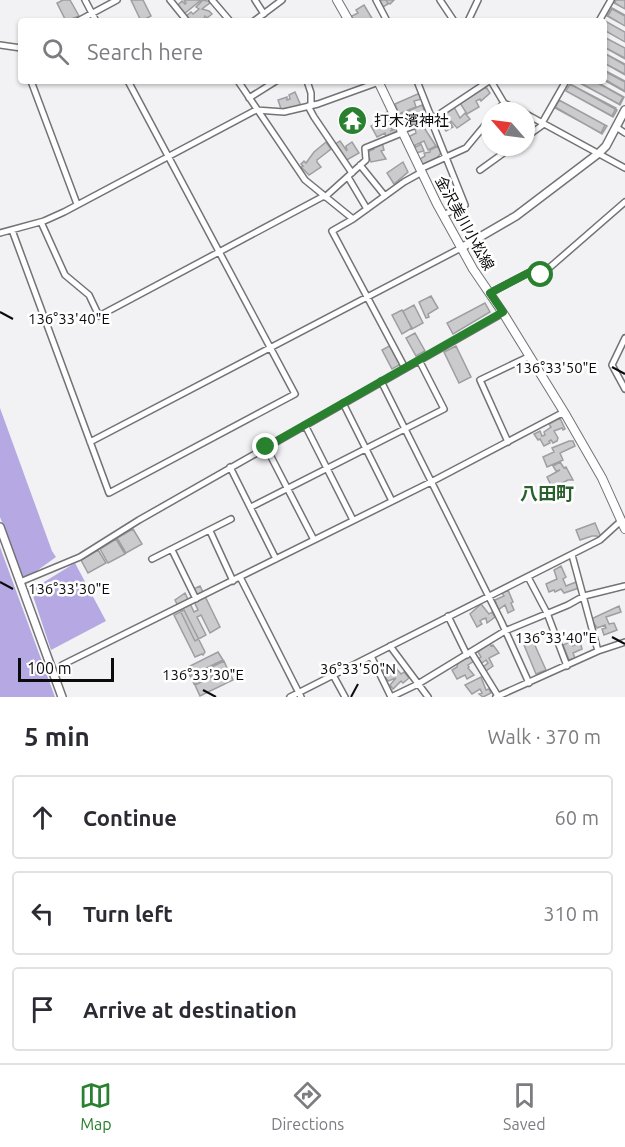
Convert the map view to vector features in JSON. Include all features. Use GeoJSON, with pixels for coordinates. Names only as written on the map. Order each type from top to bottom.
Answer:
{"type":"FeatureCollection","features":[{"type":"Feature","properties":{"kind":"main road"},"geometry":{"type":"LineString","coordinates":[[337,0],[346,18]]}},
{"type":"Feature","properties":{"kind":"main road","name":"金沢美川小松線"},"geometry":{"type":"LineString","coordinates":[[380,84],[401,132],[461,248],[530,356],[602,478],[624,520],[625,529]]}},
{"type":"Feature","properties":{"kind":"street"},"geometry":{"type":"LineString","coordinates":[[85,0],[94,18]]}},
{"type":"Feature","properties":{"kind":"street"},"geometry":{"type":"LineString","coordinates":[[84,18],[117,0]]}},
{"type":"Feature","properties":{"kind":"street"},"geometry":{"type":"LineString","coordinates":[[170,0],[185,18]]}},
{"type":"Feature","properties":{"kind":"street"},"geometry":{"type":"LineString","coordinates":[[212,0],[227,18]]}},
{"type":"Feature","properties":{"kind":"street"},"geometry":{"type":"LineString","coordinates":[[255,0],[263,17],[282,0]]}},
{"type":"Feature","properties":{"kind":"street"},"geometry":{"type":"LineString","coordinates":[[376,0],[385,18]]}},
{"type":"Feature","properties":{"kind":"street"},"geometry":{"type":"LineString","coordinates":[[440,0],[452,18]]}},
{"type":"Feature","properties":{"kind":"street"},"geometry":{"type":"LineString","coordinates":[[469,18],[478,0]]}},
{"type":"Feature","properties":{"kind":"street"},"geometry":{"type":"LineString","coordinates":[[601,18],[611,0]]}},
{"type":"Feature","properties":{"kind":"street"},"geometry":{"type":"LineString","coordinates":[[446,18],[449,14]]}},
{"type":"Feature","properties":{"kind":"street"},"geometry":{"type":"LineString","coordinates":[[0,45],[18,48]]}},
{"type":"Feature","properties":{"kind":"street"},"geometry":{"type":"LineString","coordinates":[[32,84],[77,204]]}},
{"type":"Feature","properties":{"kind":"street"},"geometry":{"type":"LineString","coordinates":[[12,230],[109,493],[295,394],[130,84]]}},
{"type":"Feature","properties":{"kind":"street"},"geometry":{"type":"LineString","coordinates":[[240,84],[305,180],[353,219]]}},
{"type":"Feature","properties":{"kind":"street"},"geometry":{"type":"LineString","coordinates":[[249,98],[266,84]]}},
{"type":"Feature","properties":{"kind":"street"},"geometry":{"type":"LineString","coordinates":[[308,84],[311,93],[310,106],[314,117],[350,175],[367,209]]}},
{"type":"Feature","properties":{"kind":"street"},"geometry":{"type":"LineString","coordinates":[[0,233],[41,222],[256,110],[284,112],[310,106],[373,84]]}},
{"type":"Feature","properties":{"kind":"street"},"geometry":{"type":"LineString","coordinates":[[418,84],[465,206],[443,215]]}},
{"type":"Feature","properties":{"kind":"street"},"geometry":{"type":"LineString","coordinates":[[41,222],[65,275],[89,295],[99,316],[324,197],[366,160],[365,148],[431,119],[485,84]]}},
{"type":"Feature","properties":{"kind":"street"},"geometry":{"type":"LineString","coordinates":[[492,84],[503,102]]}},
{"type":"Feature","properties":{"kind":"street"},"geometry":{"type":"LineString","coordinates":[[535,130],[543,124],[564,84]]}},
{"type":"Feature","properties":{"kind":"street"},"geometry":{"type":"LineString","coordinates":[[90,442],[461,248],[516,216],[599,153],[625,110]]}},
{"type":"Feature","properties":{"kind":"street"},"geometry":{"type":"LineString","coordinates":[[535,119],[625,168]]}},
{"type":"Feature","properties":{"kind":"street"},"geometry":{"type":"LineString","coordinates":[[616,128],[625,133]]}},
{"type":"Feature","properties":{"kind":"street"},"geometry":{"type":"LineString","coordinates":[[405,368],[332,231],[421,171],[466,148],[481,130]]}},
{"type":"Feature","properties":{"kind":"street"},"geometry":{"type":"LineString","coordinates":[[480,170],[499,156]]}},
{"type":"Feature","properties":{"kind":"street"},"geometry":{"type":"LineString","coordinates":[[360,165],[385,196]]}},
{"type":"Feature","properties":{"kind":"street"},"geometry":{"type":"LineString","coordinates":[[490,293],[536,269],[541,275],[625,201]]}},
{"type":"Feature","properties":{"kind":"street"},"geometry":{"type":"LineString","coordinates":[[20,582],[81,557],[230,467],[503,312]]}},
{"type":"Feature","properties":{"kind":"street"},"geometry":{"type":"LineString","coordinates":[[625,338],[612,365],[625,389]]}},
{"type":"Feature","properties":{"kind":"street"},"geometry":{"type":"LineString","coordinates":[[508,442],[480,380],[530,356]]}},
{"type":"Feature","properties":{"kind":"street"},"geometry":{"type":"LineString","coordinates":[[251,507],[444,409],[419,360]]}},
{"type":"Feature","properties":{"kind":"street"},"geometry":{"type":"LineString","coordinates":[[381,381],[529,683]]}},
{"type":"Feature","properties":{"kind":"street"},"geometry":{"type":"LineString","coordinates":[[343,403],[392,501]]}},
{"type":"Feature","properties":{"kind":"street"},"geometry":{"type":"LineString","coordinates":[[62,665],[564,414]]}},
{"type":"Feature","properties":{"kind":"street"},"geometry":{"type":"LineString","coordinates":[[305,425],[353,520]]}},
{"type":"Feature","properties":{"kind":"street"},"geometry":{"type":"LineString","coordinates":[[266,447],[314,540]]}},
{"type":"Feature","properties":{"kind":"street"},"geometry":{"type":"LineString","coordinates":[[230,467],[276,560]]}},
{"type":"Feature","properties":{"kind":"street"},"geometry":{"type":"LineString","coordinates":[[152,559],[231,519]]}},
{"type":"Feature","properties":{"kind":"street"},"geometry":{"type":"LineString","coordinates":[[290,697],[300,695],[333,675],[572,555],[600,540],[624,520]]}},
{"type":"Feature","properties":{"kind":"street"},"geometry":{"type":"LineString","coordinates":[[0,527],[62,697]]}},
{"type":"Feature","properties":{"kind":"street"},"geometry":{"type":"LineString","coordinates":[[210,531],[233,581]]}},
{"type":"Feature","properties":{"kind":"street"},"geometry":{"type":"LineString","coordinates":[[172,550],[196,599]]}},
{"type":"Feature","properties":{"kind":"street"},"geometry":{"type":"LineString","coordinates":[[572,555],[598,651]]}},
{"type":"Feature","properties":{"kind":"street"},"geometry":{"type":"LineString","coordinates":[[240,577],[300,695]]}},
{"type":"Feature","properties":{"kind":"street"},"geometry":{"type":"LineString","coordinates":[[528,577],[567,666]]}},
{"type":"Feature","properties":{"kind":"street"},"geometry":{"type":"LineString","coordinates":[[371,656],[391,697],[418,684],[505,631],[584,596],[625,586]]}},
{"type":"Feature","properties":{"kind":"street"},"geometry":{"type":"LineString","coordinates":[[448,616],[497,697],[598,651],[625,642]]}},
{"type":"Feature","properties":{"kind":"street"},"geometry":{"type":"LineString","coordinates":[[390,646],[428,697]]}},
{"type":"Feature","properties":{"kind":"street"},"geometry":{"type":"LineString","coordinates":[[333,675],[345,697]]}},
{"type":"Feature","properties":{"kind":"shaded area"},"geometry":{"type":"Polygon","coordinates":[[[0,408],[56,557],[24,580],[0,517],[0,408]]]}},
{"type":"Feature","properties":{"kind":"shaded area"},"geometry":{"type":"Polygon","coordinates":[[[0,547],[55,697],[0,697],[0,547]]]}},
{"type":"Feature","properties":{"kind":"shaded area"},"geometry":{"type":"Polygon","coordinates":[[[75,563],[106,621],[51,650],[31,590],[75,563]]]}},
{"type":"Feature","properties":{"kind":"building"},"geometry":{"type":"Polygon","coordinates":[[[70,0],[79,16],[64,18],[57,3],[70,0]]]}},
{"type":"Feature","properties":{"kind":"building"},"geometry":{"type":"Polygon","coordinates":[[[131,0],[143,0],[151,16],[140,18],[131,0]]]}},
{"type":"Feature","properties":{"kind":"building"},"geometry":{"type":"Polygon","coordinates":[[[184,0],[201,0],[184,14],[177,6],[182,1],[185,4],[184,0]]]}},
{"type":"Feature","properties":{"kind":"building"},"geometry":{"type":"Polygon","coordinates":[[[203,0],[211,2],[202,9],[212,14],[207,18],[205,16],[204,18],[188,18],[186,16],[199,9],[196,7],[203,0]]]}},
{"type":"Feature","properties":{"kind":"building"},"geometry":{"type":"Polygon","coordinates":[[[379,0],[394,0],[390,4],[387,2],[388,4],[383,7],[379,0]]]}},
{"type":"Feature","properties":{"kind":"building"},"geometry":{"type":"Polygon","coordinates":[[[616,0],[625,0],[625,9],[615,3],[616,0]]]}},
{"type":"Feature","properties":{"kind":"building"},"geometry":{"type":"Polygon","coordinates":[[[616,0],[625,0],[625,9],[614,3],[616,0]]]}},
{"type":"Feature","properties":{"kind":"building"},"geometry":{"type":"Polygon","coordinates":[[[364,5],[372,18],[351,18],[358,13],[356,10],[364,5]]]}},
{"type":"Feature","properties":{"kind":"building"},"geometry":{"type":"Polygon","coordinates":[[[612,8],[625,15],[625,26],[607,16],[612,8]]]}},
{"type":"Feature","properties":{"kind":"building"},"geometry":{"type":"Polygon","coordinates":[[[612,9],[625,16],[625,26],[608,16],[612,9]]]}},
{"type":"Feature","properties":{"kind":"building"},"geometry":{"type":"Polygon","coordinates":[[[607,22],[625,32],[625,42],[607,32],[607,22]]]}},
{"type":"Feature","properties":{"kind":"building"},"geometry":{"type":"Polygon","coordinates":[[[607,22],[625,32],[625,42],[607,32],[607,22]]]}},
{"type":"Feature","properties":{"kind":"building"},"geometry":{"type":"Polygon","coordinates":[[[607,39],[625,48],[625,58],[607,49],[607,39]]]}},
{"type":"Feature","properties":{"kind":"building"},"geometry":{"type":"Polygon","coordinates":[[[607,39],[625,48],[625,59],[607,49],[607,39]]]}},
{"type":"Feature","properties":{"kind":"building"},"geometry":{"type":"Polygon","coordinates":[[[607,55],[625,64],[625,74],[607,65],[607,55]]]}},
{"type":"Feature","properties":{"kind":"building"},"geometry":{"type":"Polygon","coordinates":[[[607,55],[625,65],[625,75],[607,65],[607,55]]]}},
{"type":"Feature","properties":{"kind":"building"},"geometry":{"type":"Polygon","coordinates":[[[607,72],[625,81],[625,91],[607,81],[607,72]]]}},
{"type":"Feature","properties":{"kind":"building"},"geometry":{"type":"Polygon","coordinates":[[[607,73],[625,82],[625,92],[607,82],[607,73]]]}},
{"type":"Feature","properties":{"kind":"building"},"geometry":{"type":"Polygon","coordinates":[[[570,84],[616,108],[612,116],[566,91],[570,84]]]}},
{"type":"Feature","properties":{"kind":"building"},"geometry":{"type":"Polygon","coordinates":[[[570,84],[617,110],[613,117],[566,91],[570,84]]]}},
{"type":"Feature","properties":{"kind":"building"},"geometry":{"type":"Polygon","coordinates":[[[582,84],[599,84],[623,97],[619,104],[582,84]]]}},
{"type":"Feature","properties":{"kind":"building"},"geometry":{"type":"Polygon","coordinates":[[[582,84],[600,84],[624,97],[620,105],[582,84]]]}},
{"type":"Feature","properties":{"kind":"building"},"geometry":{"type":"Polygon","coordinates":[[[486,87],[490,93],[481,101],[480,99],[476,101],[479,107],[467,114],[460,103],[486,87]]]}},
{"type":"Feature","properties":{"kind":"building"},"geometry":{"type":"Polygon","coordinates":[[[295,92],[301,106],[281,109],[278,100],[287,97],[287,100],[290,99],[289,95],[295,92]]]}},
{"type":"Feature","properties":{"kind":"building"},"geometry":{"type":"Polygon","coordinates":[[[420,93],[422,99],[414,101],[416,107],[399,114],[395,104],[420,93]]]}},
{"type":"Feature","properties":{"kind":"building"},"geometry":{"type":"Polygon","coordinates":[[[559,100],[605,125],[601,133],[555,108],[559,100]]]}},
{"type":"Feature","properties":{"kind":"building"},"geometry":{"type":"Polygon","coordinates":[[[559,100],[607,126],[602,134],[555,107],[559,100]]]}},
{"type":"Feature","properties":{"kind":"building"},"geometry":{"type":"Polygon","coordinates":[[[422,105],[425,113],[402,124],[399,115],[422,105]]]}},
{"type":"Feature","properties":{"kind":"building"},"geometry":{"type":"Polygon","coordinates":[[[454,107],[460,118],[465,113],[470,119],[457,128],[451,121],[453,127],[446,131],[440,123],[442,122],[440,118],[454,107]]]}},
{"type":"Feature","properties":{"kind":"building"},"geometry":{"type":"Polygon","coordinates":[[[389,111],[391,116],[388,117],[392,123],[388,125],[397,131],[386,137],[385,133],[377,137],[371,126],[382,121],[385,118],[383,114],[389,111]]]}},
{"type":"Feature","properties":{"kind":"building","name":"打木濱神社"},"geometry":{"type":"Polygon","coordinates":[[[358,113],[362,121],[349,128],[344,120],[358,113]]]}},
{"type":"Feature","properties":{"kind":"building"},"geometry":{"type":"Polygon","coordinates":[[[423,126],[436,146],[428,150],[424,141],[415,145],[416,147],[421,144],[424,151],[416,153],[408,137],[416,133],[415,129],[423,126]]]}},
{"type":"Feature","properties":{"kind":"building"},"geometry":{"type":"Polygon","coordinates":[[[340,141],[347,151],[346,146],[352,142],[359,153],[345,161],[334,145],[340,141]]]}},
{"type":"Feature","properties":{"kind":"building"},"geometry":{"type":"Polygon","coordinates":[[[326,142],[331,149],[317,160],[321,167],[309,175],[301,164],[304,161],[306,163],[326,142]]]}},
{"type":"Feature","properties":{"kind":"building"},"geometry":{"type":"Polygon","coordinates":[[[382,142],[384,150],[381,151],[386,159],[371,162],[367,152],[382,142]]]}},
{"type":"Feature","properties":{"kind":"building"},"geometry":{"type":"Polygon","coordinates":[[[438,146],[441,153],[437,158],[438,162],[423,165],[420,159],[425,156],[424,153],[438,146]]]}},
{"type":"Feature","properties":{"kind":"building"},"geometry":{"type":"Polygon","coordinates":[[[403,162],[408,172],[394,184],[387,173],[403,162]]]}},
{"type":"Feature","properties":{"kind":"building"},"geometry":{"type":"Polygon","coordinates":[[[431,296],[438,308],[426,318],[419,302],[431,296]]]}},
{"type":"Feature","properties":{"kind":"building"},"geometry":{"type":"Polygon","coordinates":[[[485,303],[490,312],[453,334],[447,323],[485,303]]]}},
{"type":"Feature","properties":{"kind":"building"},"geometry":{"type":"Polygon","coordinates":[[[414,305],[423,323],[412,329],[403,311],[414,305]]]}},
{"type":"Feature","properties":{"kind":"building"},"geometry":{"type":"Polygon","coordinates":[[[402,310],[412,328],[402,334],[392,315],[402,310]]]}},
{"type":"Feature","properties":{"kind":"building"},"geometry":{"type":"Polygon","coordinates":[[[415,333],[425,351],[416,356],[406,338],[415,333]]]}},
{"type":"Feature","properties":{"kind":"building"},"geometry":{"type":"Polygon","coordinates":[[[391,345],[401,364],[392,369],[382,350],[391,345]]]}},
{"type":"Feature","properties":{"kind":"building"},"geometry":{"type":"Polygon","coordinates":[[[456,346],[471,377],[459,383],[444,352],[456,346]]]}},
{"type":"Feature","properties":{"kind":"building"},"geometry":{"type":"Polygon","coordinates":[[[560,418],[565,429],[554,431],[558,438],[557,441],[553,443],[551,440],[544,446],[534,434],[540,431],[542,436],[545,435],[544,432],[551,427],[549,424],[560,418]]]}},
{"type":"Feature","properties":{"kind":"building"},"geometry":{"type":"Polygon","coordinates":[[[573,441],[575,446],[560,453],[563,460],[547,467],[543,457],[554,452],[552,448],[573,441]]]}},
{"type":"Feature","properties":{"kind":"building"},"geometry":{"type":"Polygon","coordinates":[[[560,462],[564,468],[566,467],[573,480],[554,487],[547,477],[560,470],[556,471],[553,466],[560,462]]]}},
{"type":"Feature","properties":{"kind":"building"},"geometry":{"type":"Polygon","coordinates":[[[595,523],[601,537],[592,536],[580,540],[576,530],[595,523]]]}},
{"type":"Feature","properties":{"kind":"building"},"geometry":{"type":"Polygon","coordinates":[[[133,529],[142,544],[126,553],[117,538],[133,529]]]}},
{"type":"Feature","properties":{"kind":"building"},"geometry":{"type":"Polygon","coordinates":[[[116,539],[125,554],[108,563],[100,549],[116,539]]]}},
{"type":"Feature","properties":{"kind":"building"},"geometry":{"type":"Polygon","coordinates":[[[98,550],[106,563],[88,573],[81,560],[98,550]]]}},
{"type":"Feature","properties":{"kind":"building"},"geometry":{"type":"Polygon","coordinates":[[[561,566],[566,577],[563,579],[566,586],[576,582],[579,588],[564,593],[561,589],[549,592],[546,584],[557,579],[554,570],[561,566]]]}},
{"type":"Feature","properties":{"kind":"building"},"geometry":{"type":"Polygon","coordinates":[[[200,586],[220,627],[210,633],[201,615],[197,617],[206,635],[195,641],[175,600],[185,593],[194,612],[198,610],[189,591],[200,586]]]}},
{"type":"Feature","properties":{"kind":"building"},"geometry":{"type":"Polygon","coordinates":[[[508,590],[514,610],[508,613],[505,605],[498,610],[495,600],[504,596],[502,593],[508,590]]]}},
{"type":"Feature","properties":{"kind":"building"},"geometry":{"type":"Polygon","coordinates":[[[481,604],[489,614],[492,612],[495,617],[487,623],[486,618],[483,619],[480,621],[482,624],[477,627],[470,614],[481,604]]]}},
{"type":"Feature","properties":{"kind":"building"},"geometry":{"type":"Polygon","coordinates":[[[619,606],[621,612],[606,617],[609,624],[614,623],[617,630],[604,635],[602,629],[606,628],[605,625],[597,628],[591,619],[619,606]]]}},
{"type":"Feature","properties":{"kind":"building"},"geometry":{"type":"Polygon","coordinates":[[[184,610],[205,652],[203,655],[195,657],[174,615],[184,610]]]}},
{"type":"Feature","properties":{"kind":"building"},"geometry":{"type":"Polygon","coordinates":[[[579,637],[582,649],[573,653],[575,658],[569,660],[563,645],[571,641],[573,646],[575,645],[573,640],[579,637]]]}},
{"type":"Feature","properties":{"kind":"building"},"geometry":{"type":"Polygon","coordinates":[[[533,641],[546,670],[536,674],[524,645],[533,641]]]}},
{"type":"Feature","properties":{"kind":"building"},"geometry":{"type":"Polygon","coordinates":[[[490,643],[499,653],[489,658],[493,666],[486,671],[483,667],[488,663],[486,660],[482,663],[478,659],[481,657],[478,652],[490,643]]]}},
{"type":"Feature","properties":{"kind":"building"},"geometry":{"type":"Polygon","coordinates":[[[218,652],[223,660],[190,676],[186,668],[218,652]]]}},
{"type":"Feature","properties":{"kind":"building"},"geometry":{"type":"Polygon","coordinates":[[[470,655],[474,661],[468,665],[468,668],[474,675],[467,679],[465,675],[457,679],[452,670],[457,667],[458,662],[470,655]]]}},
{"type":"Feature","properties":{"kind":"building"},"geometry":{"type":"Polygon","coordinates":[[[224,661],[227,668],[194,684],[191,677],[224,661]]]}},
{"type":"Feature","properties":{"kind":"building"},"geometry":{"type":"Polygon","coordinates":[[[391,666],[392,668],[394,666],[401,674],[404,672],[409,678],[403,683],[401,681],[393,689],[390,685],[396,678],[388,681],[381,672],[384,669],[386,672],[391,666]]]}},
{"type":"Feature","properties":{"kind":"building"},"geometry":{"type":"Polygon","coordinates":[[[228,669],[233,680],[200,696],[195,685],[228,669]]]}},
{"type":"Feature","properties":{"kind":"building"},"geometry":{"type":"Polygon","coordinates":[[[481,677],[486,690],[489,689],[491,693],[483,697],[479,694],[482,693],[480,689],[472,694],[465,685],[481,677]]]}},
{"type":"Feature","properties":{"kind":"place","name":"打木濱神社"},"geometry":{"type":"Point","coordinates":[353,120]}},
{"type":"Feature","properties":{"kind":"district","name":"八田町"},"geometry":{"type":"Point","coordinates":[547,493]}},
{"type":"Feature","properties":{"kind":"route"},"geometry":{"type":"LineString","coordinates":[[266,447],[503,312],[490,293],[536,269],[541,275]]}}]}
